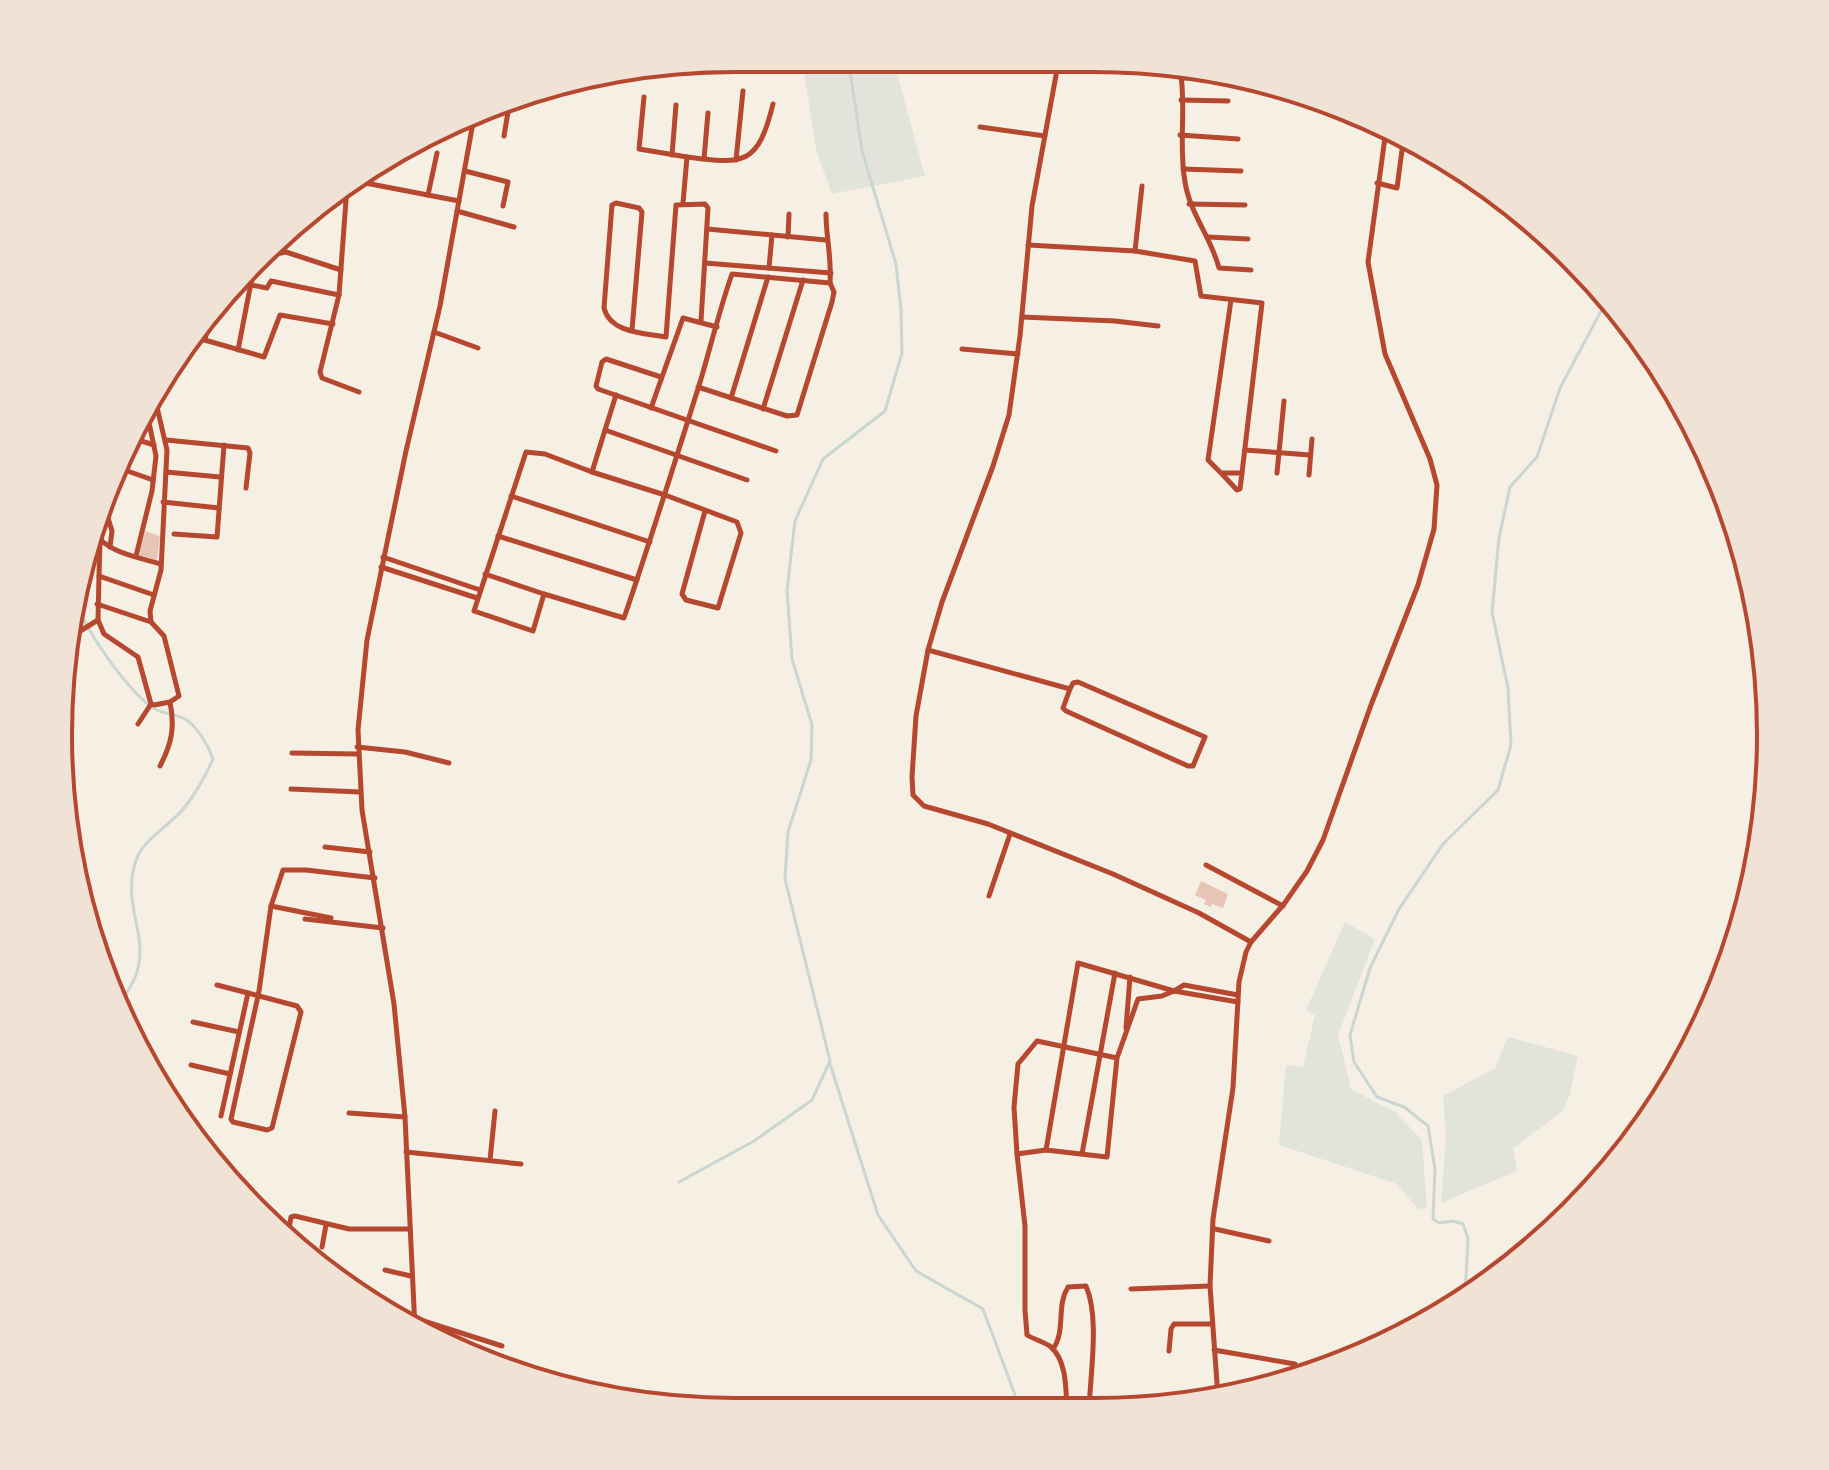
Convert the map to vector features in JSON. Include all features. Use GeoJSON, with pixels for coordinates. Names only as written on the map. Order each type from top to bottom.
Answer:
{"type":"FeatureCollection","features":[{"type":"Feature","properties":{"kind":"street"},"geometry":{"type":"LineString","coordinates":[[1057,72],[1028,245],[1009,415],[942,602],[928,650],[915,729],[912,777],[915,800],[924,806],[969,818],[1124,879],[1199,913],[1251,942]]}},
{"type":"Feature","properties":{"kind":"street"},"geometry":{"type":"LineString","coordinates":[[1181,78],[1180,135],[1189,204],[1208,237],[1219,268],[1251,270]]}},
{"type":"Feature","properties":{"kind":"street"},"geometry":{"type":"LineString","coordinates":[[736,160],[743,91]]}},
{"type":"Feature","properties":{"kind":"street"},"geometry":{"type":"LineString","coordinates":[[644,97],[639,149],[704,159],[736,160],[751,154],[762,143],[773,104]]}},
{"type":"Feature","properties":{"kind":"street"},"geometry":{"type":"LineString","coordinates":[[1181,100],[1228,101]]}},
{"type":"Feature","properties":{"kind":"street"},"geometry":{"type":"LineString","coordinates":[[672,155],[676,105]]}},
{"type":"Feature","properties":{"kind":"street"},"geometry":{"type":"LineString","coordinates":[[504,136],[505,113]]}},
{"type":"Feature","properties":{"kind":"street"},"geometry":{"type":"LineString","coordinates":[[704,159],[708,113]]}},
{"type":"Feature","properties":{"kind":"street"},"geometry":{"type":"LineString","coordinates":[[414,1315],[405,1117],[394,1004],[360,792],[357,747],[367,640],[434,332],[473,126]]}},
{"type":"Feature","properties":{"kind":"street"},"geometry":{"type":"LineString","coordinates":[[980,127],[1045,136]]}},
{"type":"Feature","properties":{"kind":"street"},"geometry":{"type":"LineString","coordinates":[[1180,135],[1238,139]]}},
{"type":"Feature","properties":{"kind":"street"},"geometry":{"type":"LineString","coordinates":[[1217,1386],[1210,1263],[1215,1229],[1213,1219],[1233,1088],[1243,962],[1251,942],[1283,906],[1323,840],[1418,585],[1430,548],[1437,505],[1437,485],[1430,459],[1393,376],[1379,332],[1368,262],[1384,139]]}},
{"type":"Feature","properties":{"kind":"street"},"geometry":{"type":"LineString","coordinates":[[1377,183],[1397,188],[1402,150]]}},
{"type":"Feature","properties":{"kind":"street"},"geometry":{"type":"LineString","coordinates":[[428,195],[437,153]]}},
{"type":"Feature","properties":{"kind":"street"},"geometry":{"type":"LineString","coordinates":[[683,203],[687,157]]}},
{"type":"Feature","properties":{"kind":"street"},"geometry":{"type":"LineString","coordinates":[[1183,169],[1241,171]]}},
{"type":"Feature","properties":{"kind":"street"},"geometry":{"type":"LineString","coordinates":[[465,171],[508,182],[503,206]]}},
{"type":"Feature","properties":{"kind":"street"},"geometry":{"type":"LineString","coordinates":[[368,183],[459,201]]}},
{"type":"Feature","properties":{"kind":"street"},"geometry":{"type":"LineString","coordinates":[[1135,251],[1142,186]]}},
{"type":"Feature","properties":{"kind":"street"},"geometry":{"type":"LineString","coordinates":[[346,198],[339,295],[321,377],[359,392]]}},
{"type":"Feature","properties":{"kind":"street"},"geometry":{"type":"LineString","coordinates":[[632,330],[642,212],[639,208],[616,203],[612,205],[604,308],[616,326],[632,330],[675,339]]}},
{"type":"Feature","properties":{"kind":"street"},"geometry":{"type":"LineString","coordinates":[[666,337],[676,205],[683,203],[707,205],[701,321]]}},
{"type":"Feature","properties":{"kind":"street"},"geometry":{"type":"LineString","coordinates":[[1189,204],[1245,205]]}},
{"type":"Feature","properties":{"kind":"street"},"geometry":{"type":"LineString","coordinates":[[457,211],[514,227]]}},
{"type":"Feature","properties":{"kind":"street"},"geometry":{"type":"LineString","coordinates":[[788,237],[789,214]]}},
{"type":"Feature","properties":{"kind":"street"},"geometry":{"type":"LineString","coordinates":[[698,387],[787,416],[797,415],[834,292],[830,283],[826,214]]}},
{"type":"Feature","properties":{"kind":"street"},"geometry":{"type":"LineString","coordinates":[[707,229],[826,240]]}},
{"type":"Feature","properties":{"kind":"street"},"geometry":{"type":"LineString","coordinates":[[769,268],[772,235]]}},
{"type":"Feature","properties":{"kind":"street"},"geometry":{"type":"LineString","coordinates":[[1208,237],[1248,239]]}},
{"type":"Feature","properties":{"kind":"street"},"geometry":{"type":"LineString","coordinates":[[1028,245],[1135,251],[1195,261],[1201,296],[1262,303],[1240,489],[1237,490],[1208,460],[1231,300]]}},
{"type":"Feature","properties":{"kind":"street"},"geometry":{"type":"LineString","coordinates":[[280,253],[286,252],[341,270]]}},
{"type":"Feature","properties":{"kind":"street"},"geometry":{"type":"LineString","coordinates":[[705,263],[831,273]]}},
{"type":"Feature","properties":{"kind":"street"},"geometry":{"type":"LineString","coordinates":[[485,574],[624,618],[732,274],[830,283]]}},
{"type":"Feature","properties":{"kind":"street"},"geometry":{"type":"LineString","coordinates":[[731,398],[768,277]]}},
{"type":"Feature","properties":{"kind":"street"},"geometry":{"type":"LineString","coordinates":[[763,409],[803,280]]}},
{"type":"Feature","properties":{"kind":"street"},"geometry":{"type":"LineString","coordinates":[[251,285],[267,288],[271,281],[339,295]]}},
{"type":"Feature","properties":{"kind":"street"},"geometry":{"type":"LineString","coordinates":[[238,350],[252,282]]}},
{"type":"Feature","properties":{"kind":"street"},"geometry":{"type":"LineString","coordinates":[[206,336],[205,340],[266,356],[280,315],[333,324]]}},
{"type":"Feature","properties":{"kind":"street"},"geometry":{"type":"LineString","coordinates":[[669,317],[701,321],[717,327]]}},
{"type":"Feature","properties":{"kind":"street"},"geometry":{"type":"LineString","coordinates":[[1022,317],[1158,326]]}},
{"type":"Feature","properties":{"kind":"street"},"geometry":{"type":"LineString","coordinates":[[651,408],[683,318]]}},
{"type":"Feature","properties":{"kind":"street"},"geometry":{"type":"LineString","coordinates":[[434,332],[478,348]]}},
{"type":"Feature","properties":{"kind":"street"},"geometry":{"type":"LineString","coordinates":[[962,349],[1018,354]]}},
{"type":"Feature","properties":{"kind":"street"},"geometry":{"type":"LineString","coordinates":[[661,377],[604,359],[596,386],[688,422],[776,451]]}},
{"type":"Feature","properties":{"kind":"street"},"geometry":{"type":"LineString","coordinates":[[592,472],[616,395]]}},
{"type":"Feature","properties":{"kind":"street"},"geometry":{"type":"LineString","coordinates":[[1277,473],[1284,401]]}},
{"type":"Feature","properties":{"kind":"street"},"geometry":{"type":"LineString","coordinates":[[151,622],[150,611],[161,564],[166,472],[166,440],[158,409]]}},
{"type":"Feature","properties":{"kind":"street"},"geometry":{"type":"LineString","coordinates":[[136,556],[153,480],[154,445],[149,424]]}},
{"type":"Feature","properties":{"kind":"street"},"geometry":{"type":"LineString","coordinates":[[605,430],[747,480]]}},
{"type":"Feature","properties":{"kind":"street"},"geometry":{"type":"LineString","coordinates":[[1309,475],[1312,439]]}},
{"type":"Feature","properties":{"kind":"street"},"geometry":{"type":"LineString","coordinates":[[166,440],[245,446],[250,450],[246,488]]}},
{"type":"Feature","properties":{"kind":"street"},"geometry":{"type":"LineString","coordinates":[[141,441],[154,445]]}},
{"type":"Feature","properties":{"kind":"street"},"geometry":{"type":"LineString","coordinates":[[174,534],[217,537],[224,445]]}},
{"type":"Feature","properties":{"kind":"street"},"geometry":{"type":"LineString","coordinates":[[1245,450],[1310,455]]}},
{"type":"Feature","properties":{"kind":"street"},"geometry":{"type":"LineString","coordinates":[[544,594],[533,631],[476,613],[474,608],[526,452],[545,454],[737,522],[741,529],[718,608],[686,600],[682,596],[705,511]]}},
{"type":"Feature","properties":{"kind":"street"},"geometry":{"type":"LineString","coordinates":[[127,471],[153,480]]}},
{"type":"Feature","properties":{"kind":"street"},"geometry":{"type":"LineString","coordinates":[[166,472],[221,477]]}},
{"type":"Feature","properties":{"kind":"street"},"geometry":{"type":"LineString","coordinates":[[1221,473],[1242,473]]}},
{"type":"Feature","properties":{"kind":"street"},"geometry":{"type":"LineString","coordinates":[[511,496],[650,542]]}},
{"type":"Feature","properties":{"kind":"street"},"geometry":{"type":"LineString","coordinates":[[163,502],[219,508]]}},
{"type":"Feature","properties":{"kind":"street"},"geometry":{"type":"LineString","coordinates":[[108,519],[112,531],[110,547]]}},
{"type":"Feature","properties":{"kind":"street"},"geometry":{"type":"LineString","coordinates":[[498,536],[637,580]]}},
{"type":"Feature","properties":{"kind":"street"},"geometry":{"type":"LineString","coordinates":[[101,542],[161,564]]}},
{"type":"Feature","properties":{"kind":"street"},"geometry":{"type":"LineString","coordinates":[[100,546],[95,622],[108,638],[138,657],[151,704],[138,724]]}},
{"type":"Feature","properties":{"kind":"street"},"geometry":{"type":"LineString","coordinates":[[383,557],[480,590]]}},
{"type":"Feature","properties":{"kind":"street"},"geometry":{"type":"LineString","coordinates":[[381,567],[477,598]]}},
{"type":"Feature","properties":{"kind":"street"},"geometry":{"type":"LineString","coordinates":[[99,576],[154,595]]}},
{"type":"Feature","properties":{"kind":"street"},"geometry":{"type":"LineString","coordinates":[[97,604],[151,622],[164,636],[179,691],[177,699],[151,704]]}},
{"type":"Feature","properties":{"kind":"street"},"geometry":{"type":"LineString","coordinates":[[81,631],[95,622]]}},
{"type":"Feature","properties":{"kind":"street"},"geometry":{"type":"LineString","coordinates":[[928,650],[1070,689]]}},
{"type":"Feature","properties":{"kind":"street"},"geometry":{"type":"LineString","coordinates":[[1078,682],[1205,737],[1193,766],[1066,711],[1063,708],[1070,689],[1073,683],[1078,682]]}},
{"type":"Feature","properties":{"kind":"street"},"geometry":{"type":"LineString","coordinates":[[160,766],[172,738],[174,722],[170,702]]}},
{"type":"Feature","properties":{"kind":"street"},"geometry":{"type":"LineString","coordinates":[[357,747],[397,750],[449,763]]}},
{"type":"Feature","properties":{"kind":"street"},"geometry":{"type":"LineString","coordinates":[[292,753],[357,754]]}},
{"type":"Feature","properties":{"kind":"street"},"geometry":{"type":"LineString","coordinates":[[291,789],[360,792]]}},
{"type":"Feature","properties":{"kind":"street"},"geometry":{"type":"LineString","coordinates":[[989,896],[1010,834]]}},
{"type":"Feature","properties":{"kind":"street"},"geometry":{"type":"LineString","coordinates":[[325,847],[370,852]]}},
{"type":"Feature","properties":{"kind":"street"},"geometry":{"type":"LineString","coordinates":[[1206,865],[1283,906]]}},
{"type":"Feature","properties":{"kind":"street"},"geometry":{"type":"LineString","coordinates":[[217,985],[258,996],[297,1006],[301,1012],[270,1130],[231,1121],[258,996],[271,906],[283,870],[375,878]]}},
{"type":"Feature","properties":{"kind":"street"},"geometry":{"type":"LineString","coordinates":[[271,906],[331,918]]}},
{"type":"Feature","properties":{"kind":"street"},"geometry":{"type":"LineString","coordinates":[[305,919],[383,928]]}},
{"type":"Feature","properties":{"kind":"street"},"geometry":{"type":"LineString","coordinates":[[1046,1150],[1078,963],[1174,991]]}},
{"type":"Feature","properties":{"kind":"street"},"geometry":{"type":"LineString","coordinates":[[1082,1154],[1115,973]]}},
{"type":"Feature","properties":{"kind":"street"},"geometry":{"type":"LineString","coordinates":[[1126,1035],[1130,977]]}},
{"type":"Feature","properties":{"kind":"street"},"geometry":{"type":"LineString","coordinates":[[1126,1005],[1138,999],[1162,996],[1184,985],[1238,998]]}},
{"type":"Feature","properties":{"kind":"street"},"geometry":{"type":"LineString","coordinates":[[221,1116],[248,993]]}},
{"type":"Feature","properties":{"kind":"street"},"geometry":{"type":"LineString","coordinates":[[1017,1154],[1046,1150],[1107,1157],[1117,1058],[1138,999]]}},
{"type":"Feature","properties":{"kind":"street"},"geometry":{"type":"LineString","coordinates":[[193,1022],[239,1032]]}},
{"type":"Feature","properties":{"kind":"street"},"geometry":{"type":"LineString","coordinates":[[1066,1398],[1065,1378],[1053,1349],[1027,1335],[1025,1226],[1014,1107],[1018,1064],[1037,1041],[1117,1058]]}},
{"type":"Feature","properties":{"kind":"street"},"geometry":{"type":"LineString","coordinates":[[191,1065],[230,1074]]}},
{"type":"Feature","properties":{"kind":"street"},"geometry":{"type":"LineString","coordinates":[[490,1160],[495,1111]]}},
{"type":"Feature","properties":{"kind":"street"},"geometry":{"type":"LineString","coordinates":[[349,1113],[405,1117]]}},
{"type":"Feature","properties":{"kind":"street"},"geometry":{"type":"LineString","coordinates":[[406,1152],[521,1164]]}},
{"type":"Feature","properties":{"kind":"street"},"geometry":{"type":"LineString","coordinates":[[290,1226],[293,1216],[349,1229],[410,1229]]}},
{"type":"Feature","properties":{"kind":"street"},"geometry":{"type":"LineString","coordinates":[[322,1247],[326,1225]]}},
{"type":"Feature","properties":{"kind":"street"},"geometry":{"type":"LineString","coordinates":[[1215,1229],[1269,1241]]}},
{"type":"Feature","properties":{"kind":"street"},"geometry":{"type":"LineString","coordinates":[[385,1270],[411,1276]]}},
{"type":"Feature","properties":{"kind":"street"},"geometry":{"type":"LineString","coordinates":[[1053,1349],[1060,1340],[1062,1297],[1068,1287],[1086,1286],[1093,1313],[1090,1398]]}},
{"type":"Feature","properties":{"kind":"street"},"geometry":{"type":"LineString","coordinates":[[1131,1289],[1210,1286]]}},
{"type":"Feature","properties":{"kind":"street"},"geometry":{"type":"LineString","coordinates":[[428,1322],[502,1346]]}},
{"type":"Feature","properties":{"kind":"street"},"geometry":{"type":"LineString","coordinates":[[1169,1351],[1174,1324],[1212,1324]]}},
{"type":"Feature","properties":{"kind":"street"},"geometry":{"type":"LineString","coordinates":[[1214,1350],[1295,1364]]}},
{"type":"Feature","properties":{"kind":"shaded area"},"geometry":{"type":"Polygon","coordinates":[[[804,72],[897,72],[925,176],[832,194],[816,150],[804,72]]]}},
{"type":"Feature","properties":{"kind":"shaded area"},"geometry":{"type":"Polygon","coordinates":[[[1345,922],[1375,939],[1338,1035],[1351,1089],[1395,1112],[1422,1140],[1427,1208],[1418,1209],[1397,1184],[1279,1145],[1286,1065],[1303,1067],[1315,1015],[1306,1010],[1345,922]]]}},
{"type":"Feature","properties":{"kind":"shaded area"},"geometry":{"type":"Polygon","coordinates":[[[1508,1037],[1578,1056],[1569,1097],[1562,1111],[1513,1149],[1517,1171],[1441,1203],[1446,1137],[1443,1096],[1495,1068],[1508,1037]]]}},
{"type":"Feature","properties":{"kind":"building"},"geometry":{"type":"Polygon","coordinates":[[[145,531],[160,536],[157,560],[139,555],[145,531]]]}},
{"type":"Feature","properties":{"kind":"building"},"geometry":{"type":"Polygon","coordinates":[[[1201,881],[1228,894],[1223,908],[1204,904],[1206,900],[1195,895],[1201,881]]]}},
{"type":"Feature","properties":{"kind":"waterway"},"geometry":{"type":"LineString","coordinates":[[679,1182],[754,1141],[812,1100],[830,1061],[785,879],[788,832],[811,760],[812,725],[792,659],[787,590],[795,521],[823,459],[885,411],[902,353],[896,264],[862,151],[850,72]]}},
{"type":"Feature","properties":{"kind":"waterway"},"geometry":{"type":"LineString","coordinates":[[1466,1283],[1468,1238],[1463,1224],[1453,1221],[1439,1223],[1433,1219],[1435,1169],[1428,1126],[1404,1107],[1377,1097],[1354,1062],[1350,1035],[1370,968],[1399,909],[1443,844],[1498,790],[1511,745],[1508,688],[1492,612],[1499,538],[1510,487],[1537,457],[1560,388],[1602,310]]}},
{"type":"Feature","properties":{"kind":"waterway"},"geometry":{"type":"LineString","coordinates":[[83,618],[107,657],[140,697],[154,709],[190,722],[213,759],[189,802],[144,847],[135,863],[132,901],[140,950],[138,967],[124,994]]}},
{"type":"Feature","properties":{"kind":"waterway"},"geometry":{"type":"LineString","coordinates":[[830,1064],[878,1215],[916,1271],[983,1309],[1016,1398]]}}]}
